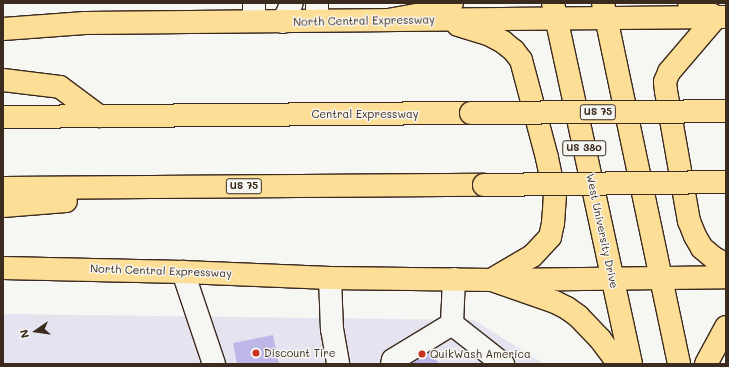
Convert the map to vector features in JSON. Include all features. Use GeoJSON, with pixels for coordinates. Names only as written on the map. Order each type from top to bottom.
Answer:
{"type":"FeatureCollection","features":[{"type":"Feature","properties":{"kind":"main road"},"geometry":{"type":"LineString","coordinates":[[689,3],[721,17],[669,72],[665,82],[666,90],[692,229],[702,248],[714,258],[726,264]]}},
{"type":"Feature","properties":{"kind":"main road","name":"North Central Expressway"},"geometry":{"type":"LineString","coordinates":[[3,29],[254,12],[317,12],[388,20],[446,11],[555,10],[721,17]]}},
{"type":"Feature","properties":{"kind":"main road","name":"West University Drive"},"geometry":{"type":"LineString","coordinates":[[555,10],[631,364]]}},
{"type":"Feature","properties":{"kind":"main road"},"geometry":{"type":"LineString","coordinates":[[446,11],[503,42],[514,51],[521,60],[526,72],[555,195],[554,223],[550,237],[532,256],[492,280]]}},
{"type":"Feature","properties":{"kind":"main road"},"geometry":{"type":"LineString","coordinates":[[604,11],[679,364]]}},
{"type":"Feature","properties":{"kind":"main road"},"geometry":{"type":"LineString","coordinates":[[3,80],[60,87],[99,116]]}},
{"type":"Feature","properties":{"kind":"main road","name":"Central Expressway"},"geometry":{"type":"LineString","coordinates":[[3,117],[726,111]]}},
{"type":"Feature","properties":{"kind":"main road","name":"US 75"},"geometry":{"type":"LineString","coordinates":[[3,188],[726,182]]}},
{"type":"Feature","properties":{"kind":"main road"},"geometry":{"type":"LineString","coordinates":[[3,206],[232,186]]}},
{"type":"Feature","properties":{"kind":"main road","name":"North Central Expressway"},"geometry":{"type":"LineString","coordinates":[[3,268],[183,272],[330,278],[492,280],[726,277]]}},
{"type":"Feature","properties":{"kind":"main road"},"geometry":{"type":"LineString","coordinates":[[492,280],[555,302],[567,308],[578,316],[600,339],[618,364]]}},
{"type":"Feature","properties":{"kind":"main road"},"geometry":{"type":"LineString","coordinates":[[706,364],[726,327]]}},
{"type":"Feature","properties":{"kind":"lane"},"geometry":{"type":"LineString","coordinates":[[183,272],[214,364]]}},
{"type":"Feature","properties":{"kind":"lane"},"geometry":{"type":"LineString","coordinates":[[330,278],[332,329],[338,364]]}},
{"type":"Feature","properties":{"kind":"lane"},"geometry":{"type":"LineString","coordinates":[[452,324],[454,279]]}},
{"type":"Feature","properties":{"kind":"lane"},"geometry":{"type":"LineString","coordinates":[[392,364],[392,360],[452,324]]}},
{"type":"Feature","properties":{"kind":"lane"},"geometry":{"type":"LineString","coordinates":[[452,324],[503,364]]}},
{"type":"Feature","properties":{"kind":"shaded area"},"geometry":{"type":"Polygon","coordinates":[[[3,314],[474,320],[544,364],[3,364],[3,314]]]}},
{"type":"Feature","properties":{"kind":"building","name":"Discount Tire"},"geometry":{"type":"Polygon","coordinates":[[[273,335],[279,364],[237,364],[233,343],[273,335]]]}},
{"type":"Feature","properties":{"kind":"building","name":"QuikWash America"},"geometry":{"type":"Polygon","coordinates":[[[426,345],[439,364],[400,364],[426,345]]]}},
{"type":"Feature","properties":{"kind":"place","name":"Discount Tire"},"geometry":{"type":"Point","coordinates":[256,353]}},
{"type":"Feature","properties":{"kind":"place","name":"QuikWash America"},"geometry":{"type":"Point","coordinates":[422,354]}}]}
